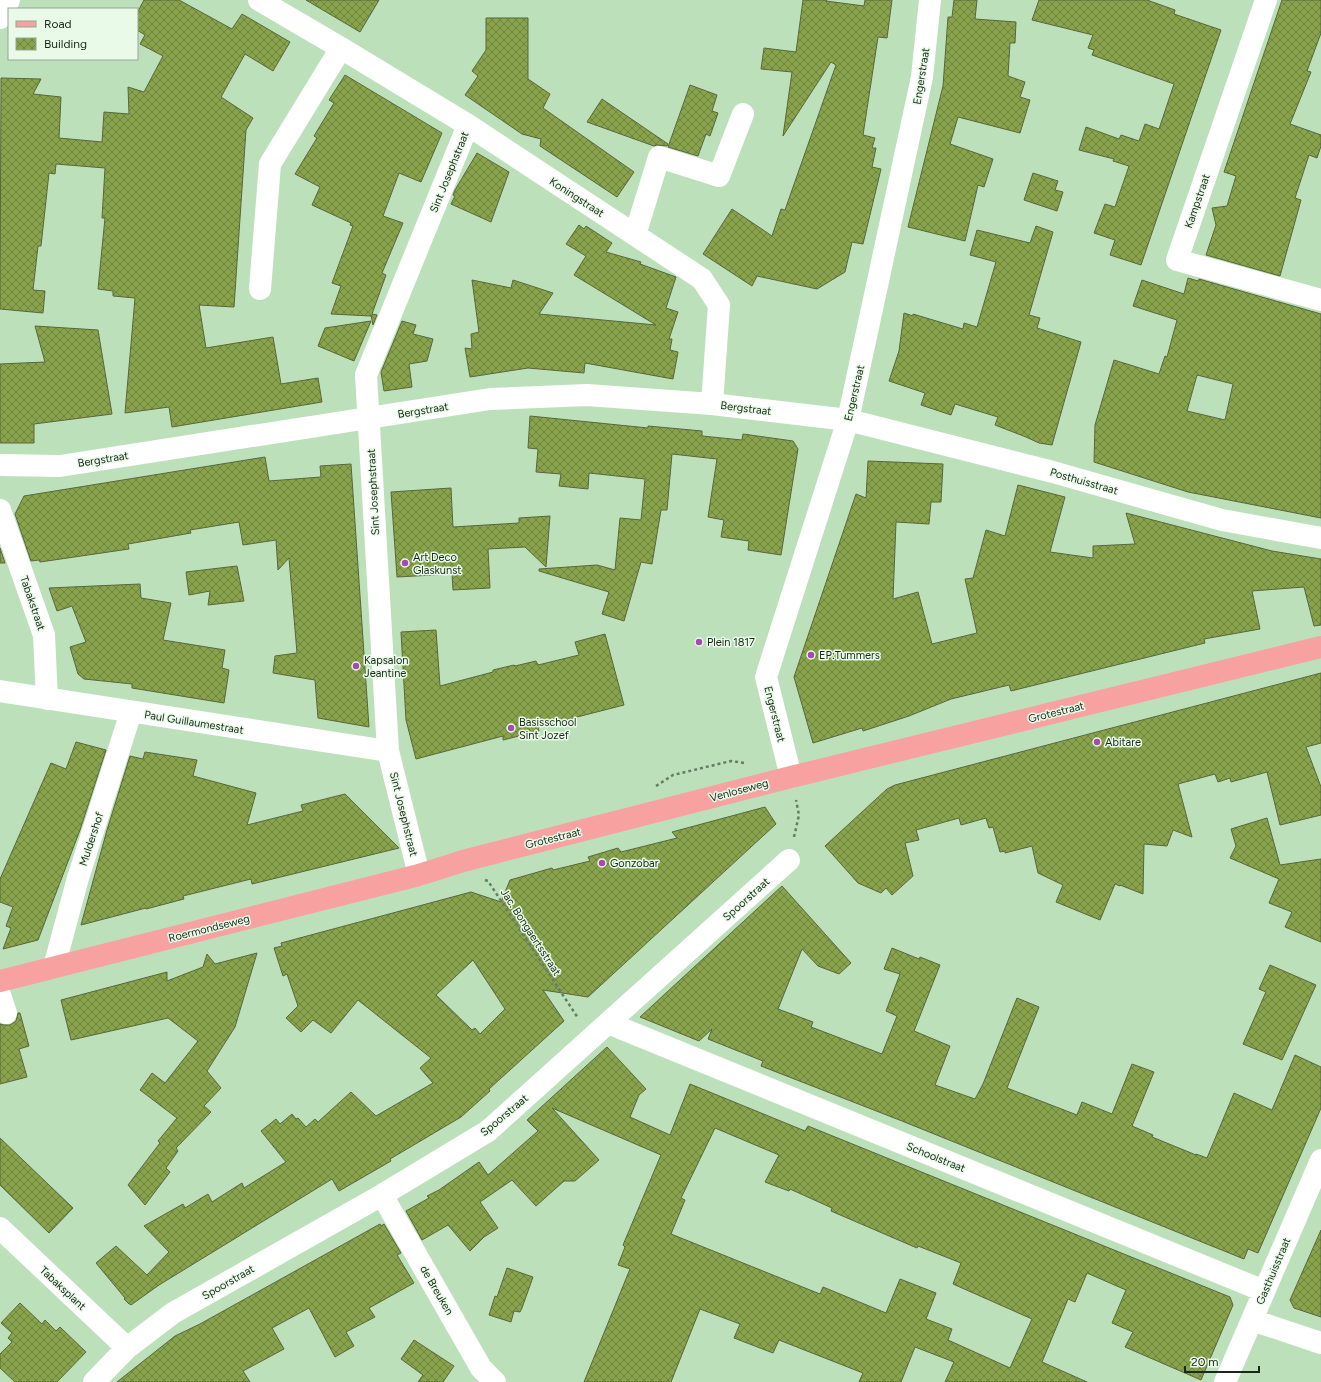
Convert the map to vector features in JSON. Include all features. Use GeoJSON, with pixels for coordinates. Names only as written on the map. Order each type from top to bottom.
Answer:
{"type":"FeatureCollection","features":[{"type":"Feature","properties":{"kind":"main road","name":"Grotestraat"},"geometry":{"type":"LineString","coordinates":[[790,777],[1321,648]]}},
{"type":"Feature","properties":{"kind":"main road","name":"Venloseweg"},"geometry":{"type":"LineString","coordinates":[[687,804],[790,777]]}},
{"type":"Feature","properties":{"kind":"main road","name":"Grotestraat"},"geometry":{"type":"LineString","coordinates":[[419,875],[463,861],[687,804]]}},
{"type":"Feature","properties":{"kind":"main road","name":"Roermondseweg"},"geometry":{"type":"LineString","coordinates":[[0,981],[419,875]]}},
{"type":"Feature","properties":{"kind":"street"},"geometry":{"type":"LineString","coordinates":[[0,18],[9,0]]}},
{"type":"Feature","properties":{"kind":"street","name":"Koningstraat"},"geometry":{"type":"LineString","coordinates":[[259,0],[468,125],[702,279],[719,305],[712,404]]}},
{"type":"Feature","properties":{"kind":"street","name":"Engerstraat"},"geometry":{"type":"LineString","coordinates":[[790,777],[766,677],[848,420],[922,77],[930,0]]}},
{"type":"Feature","properties":{"kind":"street","name":"Kampstraat"},"geometry":{"type":"LineString","coordinates":[[1266,0],[1177,260],[1321,300]]}},
{"type":"Feature","properties":{"kind":"street"},"geometry":{"type":"LineString","coordinates":[[260,288],[270,164],[341,48]]}},
{"type":"Feature","properties":{"kind":"street"},"geometry":{"type":"LineString","coordinates":[[635,235],[659,157],[719,176],[743,114]]}},
{"type":"Feature","properties":{"kind":"street","name":"Sint Josephstraat"},"geometry":{"type":"LineString","coordinates":[[419,875],[388,751],[366,375],[468,125]]}},
{"type":"Feature","properties":{"kind":"street","name":"Bergstraat"},"geometry":{"type":"LineString","coordinates":[[0,465],[60,466],[490,399],[586,395],[712,404],[848,420]]}},
{"type":"Feature","properties":{"kind":"street","name":"Posthuisstraat"},"geometry":{"type":"LineString","coordinates":[[848,420],[1053,472],[1222,520],[1321,538]]}},
{"type":"Feature","properties":{"kind":"street","name":"Tabakstraat"},"geometry":{"type":"LineString","coordinates":[[0,510],[44,635],[47,699]]}},
{"type":"Feature","properties":{"kind":"street","name":"Paul Guillaumestraat"},"geometry":{"type":"LineString","coordinates":[[0,691],[388,751]]}},
{"type":"Feature","properties":{"kind":"street","name":"Muldershof"},"geometry":{"type":"LineString","coordinates":[[54,967],[78,878],[131,712]]}},
{"type":"Feature","properties":{"kind":"street","name":"Spoorstraat"},"geometry":{"type":"LineString","coordinates":[[94,1382],[127,1348],[173,1313],[382,1194],[488,1130],[789,860]]}},
{"type":"Feature","properties":{"kind":"street","name":"Schoolstraat"},"geometry":{"type":"LineString","coordinates":[[608,1023],[1264,1291]]}},
{"type":"Feature","properties":{"kind":"street","name":"Gasthuisstraat"},"geometry":{"type":"LineString","coordinates":[[1225,1382],[1321,1160]]}},
{"type":"Feature","properties":{"kind":"street","name":"de Breuken"},"geometry":{"type":"LineString","coordinates":[[382,1194],[481,1368],[496,1382]]}},
{"type":"Feature","properties":{"kind":"street","name":"Tabaksplant"},"geometry":{"type":"LineString","coordinates":[[0,1228],[127,1348]]}},
{"type":"Feature","properties":{"kind":"street"},"geometry":{"type":"LineString","coordinates":[[1252,1320],[1321,1343]]}},
{"type":"Feature","properties":{"kind":"path"},"geometry":{"type":"LineString","coordinates":[[789,860],[799,815],[790,777]]}},
{"type":"Feature","properties":{"kind":"path","name":"Jac. Bongaertsstraat"},"geometry":{"type":"LineString","coordinates":[[463,861],[467,873],[488,881],[592,1038]]}},
{"type":"Feature","properties":{"kind":"building"},"geometry":{"type":"Polygon","coordinates":[[[144,0],[179,0],[232,29],[242,14],[290,42],[273,71],[245,54],[221,97],[253,118],[246,130],[234,307],[199,305],[206,348],[273,337],[281,384],[318,378],[322,402],[172,427],[169,407],[125,413],[135,298],[113,296],[113,291],[98,289],[105,218],[102,218],[105,168],[56,164],[55,174],[49,173],[41,246],[38,246],[33,290],[45,291],[43,313],[0,309],[1,78],[41,79],[33,94],[61,97],[59,138],[102,142],[104,112],[129,114],[128,87],[144,92],[163,56],[140,44],[145,35],[138,31],[138,11],[144,0]]]}},
{"type":"Feature","properties":{"kind":"building"},"geometry":{"type":"Polygon","coordinates":[[[306,0],[379,0],[360,32],[306,0]]]}},
{"type":"Feature","properties":{"kind":"building"},"geometry":{"type":"Polygon","coordinates":[[[803,0],[827,0],[826,1],[864,6],[865,0],[892,0],[887,38],[878,37],[863,135],[875,138],[872,148],[876,148],[872,167],[881,169],[863,244],[852,242],[845,272],[817,289],[757,276],[752,286],[703,254],[732,209],[772,236],[781,209],[785,210],[836,65],[831,62],[783,136],[792,72],[761,69],[764,48],[796,52],[803,0]]]}},
{"type":"Feature","properties":{"kind":"building"},"geometry":{"type":"Polygon","coordinates":[[[954,0],[977,0],[975,19],[1016,22],[1015,43],[1010,43],[1008,76],[1025,82],[1020,97],[1030,100],[1020,133],[958,117],[950,144],[993,159],[984,187],[978,185],[965,241],[908,227],[943,86],[948,17],[952,17],[954,0]]]}},
{"type":"Feature","properties":{"kind":"building"},"geometry":{"type":"Polygon","coordinates":[[[1039,0],[1147,0],[1175,10],[1174,14],[1221,30],[1141,265],[1110,255],[1115,240],[1094,233],[1105,204],[1115,207],[1129,166],[1113,161],[1114,159],[1079,150],[1086,127],[1119,139],[1121,135],[1139,141],[1145,124],[1159,129],[1174,84],[1092,55],[1094,50],[1088,48],[1093,35],[1032,20],[1039,0]]]}},
{"type":"Feature","properties":{"kind":"building"},"geometry":{"type":"Polygon","coordinates":[[[1282,0],[1321,0],[1321,33],[1307,71],[1311,72],[1290,124],[1321,135],[1321,146],[1317,158],[1309,155],[1295,198],[1301,200],[1280,276],[1206,255],[1216,225],[1212,208],[1227,206],[1236,176],[1224,172],[1282,0]]]}},
{"type":"Feature","properties":{"kind":"building"},"geometry":{"type":"Polygon","coordinates":[[[486,18],[528,18],[528,79],[550,94],[543,108],[634,172],[617,197],[540,146],[541,139],[522,134],[465,95],[478,76],[472,71],[486,50],[486,18]]]}},
{"type":"Feature","properties":{"kind":"building"},"geometry":{"type":"Polygon","coordinates":[[[345,75],[442,133],[421,182],[399,173],[383,216],[403,223],[382,273],[386,275],[372,314],[377,315],[373,325],[371,315],[331,314],[341,286],[332,283],[353,226],[350,225],[351,223],[312,205],[320,187],[295,174],[317,138],[314,136],[334,103],[329,100],[345,75]]]}},
{"type":"Feature","properties":{"kind":"building"},"geometry":{"type":"Polygon","coordinates":[[[690,85],[717,95],[712,111],[718,113],[710,136],[706,134],[698,156],[668,147],[690,85]]]}},
{"type":"Feature","properties":{"kind":"building"},"geometry":{"type":"Polygon","coordinates":[[[602,99],[668,144],[667,146],[654,146],[587,122],[602,99]]]}},
{"type":"Feature","properties":{"kind":"building"},"geometry":{"type":"Polygon","coordinates":[[[477,153],[509,172],[491,222],[451,204],[455,196],[453,195],[455,190],[477,153]]]}},
{"type":"Feature","properties":{"kind":"building"},"geometry":{"type":"Polygon","coordinates":[[[1033,173],[1058,181],[1055,190],[1063,192],[1057,211],[1024,200],[1033,173]]]}},
{"type":"Feature","properties":{"kind":"building"},"geometry":{"type":"Polygon","coordinates":[[[579,225],[584,229],[586,226],[612,243],[606,252],[641,262],[640,264],[676,277],[666,308],[678,312],[669,339],[672,339],[670,350],[678,352],[673,379],[585,363],[584,373],[528,368],[470,377],[465,348],[472,349],[471,334],[479,332],[472,280],[511,288],[513,280],[553,293],[539,314],[656,325],[574,275],[586,256],[566,244],[579,225]]]}},
{"type":"Feature","properties":{"kind":"building"},"geometry":{"type":"Polygon","coordinates":[[[1036,226],[1053,232],[1029,315],[1040,318],[1037,328],[1081,342],[1052,445],[1039,443],[995,425],[998,417],[955,404],[951,415],[921,405],[925,393],[889,381],[899,351],[904,313],[913,316],[913,314],[963,329],[964,323],[977,327],[996,262],[970,255],[977,230],[1030,243],[1036,226]]]}},
{"type":"Feature","properties":{"kind":"building"},"geometry":{"type":"Polygon","coordinates":[[[1188,278],[1198,281],[1199,279],[1321,314],[1321,518],[1188,492],[1094,462],[1095,425],[1114,360],[1159,374],[1165,356],[1167,357],[1177,320],[1133,306],[1142,280],[1184,294],[1188,278]],[[1197,375],[1187,411],[1225,420],[1233,384],[1197,375]]]}},
{"type":"Feature","properties":{"kind":"building"},"geometry":{"type":"Polygon","coordinates":[[[371,321],[354,361],[318,346],[325,328],[371,321]]]}},
{"type":"Feature","properties":{"kind":"building"},"geometry":{"type":"Polygon","coordinates":[[[402,321],[416,325],[413,334],[433,339],[427,361],[409,364],[412,387],[384,391],[381,372],[402,321]]]}},
{"type":"Feature","properties":{"kind":"building"},"geometry":{"type":"Polygon","coordinates":[[[35,326],[98,330],[112,414],[34,424],[34,443],[0,443],[0,364],[45,362],[35,326]]]}},
{"type":"Feature","properties":{"kind":"building"},"geometry":{"type":"Polygon","coordinates":[[[530,416],[648,428],[648,426],[702,431],[702,436],[742,440],[743,434],[793,441],[798,449],[781,555],[748,550],[749,541],[721,537],[724,520],[708,517],[717,459],[672,454],[667,510],[661,510],[652,564],[641,562],[624,621],[602,614],[609,592],[539,571],[539,569],[597,565],[615,570],[620,518],[641,520],[645,479],[589,473],[588,489],[559,486],[561,474],[536,472],[538,449],[528,448],[530,416]]]}},
{"type":"Feature","properties":{"kind":"building"},"geometry":{"type":"Polygon","coordinates":[[[265,457],[269,481],[321,477],[320,466],[351,464],[369,727],[318,718],[315,680],[273,673],[275,656],[297,653],[289,558],[278,570],[276,540],[243,545],[239,522],[190,530],[191,533],[128,544],[129,549],[40,562],[39,560],[31,561],[15,514],[24,496],[265,457]]]}},
{"type":"Feature","properties":{"kind":"building"},"geometry":{"type":"Polygon","coordinates":[[[868,461],[943,464],[941,502],[931,502],[929,524],[896,522],[893,599],[918,592],[932,644],[977,633],[965,579],[973,578],[986,530],[1005,536],[1018,485],[1065,497],[1050,552],[1093,558],[1093,546],[1135,544],[1126,513],[1272,551],[1321,559],[1321,625],[1314,626],[1304,587],[1252,591],[1260,629],[1204,639],[1205,643],[1011,691],[1009,685],[951,699],[909,716],[863,731],[862,728],[813,743],[794,677],[856,494],[866,498],[868,461]]]}},
{"type":"Feature","properties":{"kind":"building"},"geometry":{"type":"Polygon","coordinates":[[[451,488],[453,527],[519,523],[519,518],[550,516],[546,567],[525,547],[488,549],[490,588],[453,590],[452,574],[397,577],[391,492],[451,488]]]}},
{"type":"Feature","properties":{"kind":"building"},"geometry":{"type":"Polygon","coordinates":[[[0,548],[5,563],[0,563],[0,548]]]}},
{"type":"Feature","properties":{"kind":"building"},"geometry":{"type":"Polygon","coordinates":[[[237,566],[244,601],[208,605],[210,591],[189,595],[186,572],[237,566]]]}},
{"type":"Feature","properties":{"kind":"building"},"geometry":{"type":"Polygon","coordinates":[[[140,584],[141,598],[171,603],[163,640],[225,650],[222,668],[229,670],[224,703],[132,688],[132,684],[84,679],[78,674],[70,647],[86,642],[72,606],[57,611],[49,588],[140,584]]]}},
{"type":"Feature","properties":{"kind":"building"},"geometry":{"type":"Polygon","coordinates":[[[436,630],[440,686],[514,665],[536,661],[538,665],[579,655],[575,642],[605,634],[624,705],[538,727],[539,731],[503,740],[503,736],[416,759],[406,720],[401,632],[436,630]]]}},
{"type":"Feature","properties":{"kind":"building"},"geometry":{"type":"Polygon","coordinates":[[[1321,673],[1321,743],[1306,747],[1321,787],[1321,815],[1280,825],[1267,772],[1231,782],[1230,778],[1218,782],[1215,774],[1178,784],[1192,837],[1173,830],[1167,846],[1144,844],[1143,894],[1115,884],[1100,920],[1056,902],[1063,885],[1038,873],[1032,846],[1005,853],[1005,851],[1000,852],[993,827],[989,828],[986,818],[961,825],[959,818],[916,830],[919,840],[905,843],[913,876],[892,895],[886,888],[881,893],[858,883],[825,846],[887,789],[895,785],[1321,673]]]}},
{"type":"Feature","properties":{"kind":"building"},"geometry":{"type":"Polygon","coordinates":[[[76,742],[106,750],[80,830],[38,940],[3,949],[11,928],[6,926],[13,907],[0,902],[0,879],[51,763],[66,769],[76,742]]]}},
{"type":"Feature","properties":{"kind":"building"},"geometry":{"type":"Polygon","coordinates":[[[145,752],[197,760],[193,776],[256,793],[247,825],[303,811],[301,805],[345,794],[399,848],[252,884],[251,879],[183,896],[184,899],[81,925],[107,830],[130,756],[143,759],[145,752]]]}},
{"type":"Feature","properties":{"kind":"building"},"geometry":{"type":"Polygon","coordinates":[[[765,807],[776,824],[588,997],[543,990],[564,1021],[489,1089],[490,1091],[461,1117],[390,1159],[391,1161],[339,1191],[332,1179],[159,1285],[131,1305],[124,1299],[125,1298],[96,1263],[116,1246],[147,1275],[169,1252],[144,1226],[183,1204],[185,1208],[208,1194],[212,1202],[242,1183],[244,1188],[286,1162],[261,1131],[276,1119],[280,1124],[292,1114],[306,1127],[315,1119],[318,1122],[351,1092],[376,1116],[433,1083],[420,1068],[431,1058],[358,1000],[331,1033],[313,1020],[301,1032],[286,1018],[298,1006],[287,974],[283,976],[274,948],[282,946],[281,943],[471,892],[501,902],[510,880],[552,868],[553,870],[590,861],[588,857],[618,848],[621,852],[677,838],[672,832],[765,807]],[[473,960],[436,995],[472,1030],[475,1028],[480,1034],[505,1009],[473,960]]]}},
{"type":"Feature","properties":{"kind":"building"},"geometry":{"type":"Polygon","coordinates":[[[1267,818],[1280,865],[1321,859],[1321,942],[1285,927],[1292,912],[1269,903],[1279,879],[1230,858],[1236,846],[1231,829],[1267,818]]]}},
{"type":"Feature","properties":{"kind":"building"},"geometry":{"type":"Polygon","coordinates":[[[782,886],[851,963],[839,974],[818,966],[802,949],[778,1009],[813,1022],[811,1027],[882,1054],[897,1016],[886,1011],[900,974],[884,969],[892,948],[919,959],[920,957],[940,965],[914,1031],[950,1046],[935,1085],[975,1099],[983,1084],[1017,998],[1039,1007],[1007,1088],[1077,1115],[1082,1102],[1112,1114],[1132,1064],[1154,1072],[1132,1126],[1153,1135],[1152,1137],[1207,1158],[1234,1093],[1272,1110],[1295,1055],[1321,1067],[1321,1108],[1258,1253],[1248,1249],[1244,1259],[902,1121],[761,1066],[763,1061],[708,1039],[712,1029],[699,1041],[640,1017],[782,886]]]}},
{"type":"Feature","properties":{"kind":"building"},"geometry":{"type":"Polygon","coordinates":[[[257,953],[235,1027],[207,1071],[221,1088],[204,1106],[211,1112],[176,1148],[178,1151],[166,1168],[170,1172],[145,1205],[128,1185],[160,1143],[158,1141],[177,1118],[140,1090],[152,1073],[165,1083],[198,1041],[168,1018],[71,1040],[61,1000],[167,972],[167,981],[203,967],[207,954],[215,964],[257,953]]]}},
{"type":"Feature","properties":{"kind":"building"},"geometry":{"type":"Polygon","coordinates":[[[1270,965],[1316,985],[1282,1060],[1243,1044],[1266,992],[1259,989],[1270,965]]]}},
{"type":"Feature","properties":{"kind":"building"},"geometry":{"type":"Polygon","coordinates":[[[18,1013],[20,1013],[29,1046],[19,1049],[27,1077],[0,1084],[0,1024],[10,1025],[16,1021],[18,1013]]]}},
{"type":"Feature","properties":{"kind":"building"},"geometry":{"type":"Polygon","coordinates":[[[607,1047],[646,1089],[639,1095],[630,1117],[670,1135],[690,1084],[805,1131],[808,1126],[1230,1297],[1233,1305],[1201,1380],[1125,1347],[1133,1332],[1112,1323],[1126,1290],[1087,1273],[1075,1302],[1068,1299],[1042,1362],[1087,1382],[945,1382],[954,1362],[915,1347],[901,1382],[859,1382],[863,1373],[779,1340],[773,1353],[734,1338],[740,1324],[700,1309],[671,1382],[584,1382],[630,1269],[618,1265],[625,1247],[623,1245],[661,1155],[552,1108],[599,1160],[575,1181],[564,1181],[536,1206],[512,1180],[480,1202],[498,1228],[484,1237],[470,1251],[448,1225],[422,1240],[406,1211],[429,1198],[427,1196],[439,1190],[479,1162],[488,1175],[538,1131],[527,1120],[607,1047]],[[715,1128],[681,1198],[685,1200],[671,1234],[820,1294],[823,1287],[886,1313],[900,1279],[936,1293],[926,1319],[952,1329],[948,1340],[1010,1368],[1032,1319],[953,1284],[961,1263],[918,1246],[917,1248],[831,1211],[832,1208],[790,1189],[789,1191],[765,1182],[779,1155],[715,1128]]]}},
{"type":"Feature","properties":{"kind":"building"},"geometry":{"type":"Polygon","coordinates":[[[0,1138],[73,1208],[49,1233],[0,1185],[0,1138]]]}},
{"type":"Feature","properties":{"kind":"building"},"geometry":{"type":"Polygon","coordinates":[[[380,1224],[381,1226],[384,1224],[401,1253],[397,1255],[414,1283],[369,1308],[375,1317],[346,1332],[354,1346],[335,1357],[309,1308],[272,1328],[284,1349],[243,1371],[250,1382],[117,1382],[175,1336],[200,1324],[380,1224]]]}},
{"type":"Feature","properties":{"kind":"building"},"geometry":{"type":"Polygon","coordinates":[[[1321,1230],[1321,1317],[1294,1308],[1290,1300],[1321,1230]]]}},
{"type":"Feature","properties":{"kind":"building"},"geometry":{"type":"Polygon","coordinates":[[[507,1268],[533,1277],[522,1308],[520,1312],[514,1311],[511,1322],[489,1315],[507,1268]]]}},
{"type":"Feature","properties":{"kind":"building"},"geometry":{"type":"Polygon","coordinates":[[[20,1303],[42,1324],[45,1320],[56,1331],[60,1327],[86,1352],[57,1382],[15,1382],[0,1368],[0,1354],[12,1342],[8,1338],[12,1333],[1,1323],[20,1303]]]}},
{"type":"Feature","properties":{"kind":"building"},"geometry":{"type":"Polygon","coordinates":[[[414,1340],[454,1366],[443,1382],[418,1382],[423,1375],[401,1359],[414,1340]]]}},
{"type":"Feature","properties":{"kind":"place","name":"Art Deco Glaskunst"},"geometry":{"type":"Point","coordinates":[405,563]}},
{"type":"Feature","properties":{"kind":"place","name":"Plein 1817"},"geometry":{"type":"Point","coordinates":[699,642]}},
{"type":"Feature","properties":{"kind":"place","name":"EP:Tummers"},"geometry":{"type":"Point","coordinates":[811,655]}},
{"type":"Feature","properties":{"kind":"place","name":"Kapsalon Jeantine"},"geometry":{"type":"Point","coordinates":[356,666]}},
{"type":"Feature","properties":{"kind":"place","name":"Basisschool Sint Jozef"},"geometry":{"type":"Point","coordinates":[511,728]}},
{"type":"Feature","properties":{"kind":"place","name":"Abitare"},"geometry":{"type":"Point","coordinates":[1097,742]}},
{"type":"Feature","properties":{"kind":"place","name":"Gonzobar"},"geometry":{"type":"Point","coordinates":[602,863]}}]}
